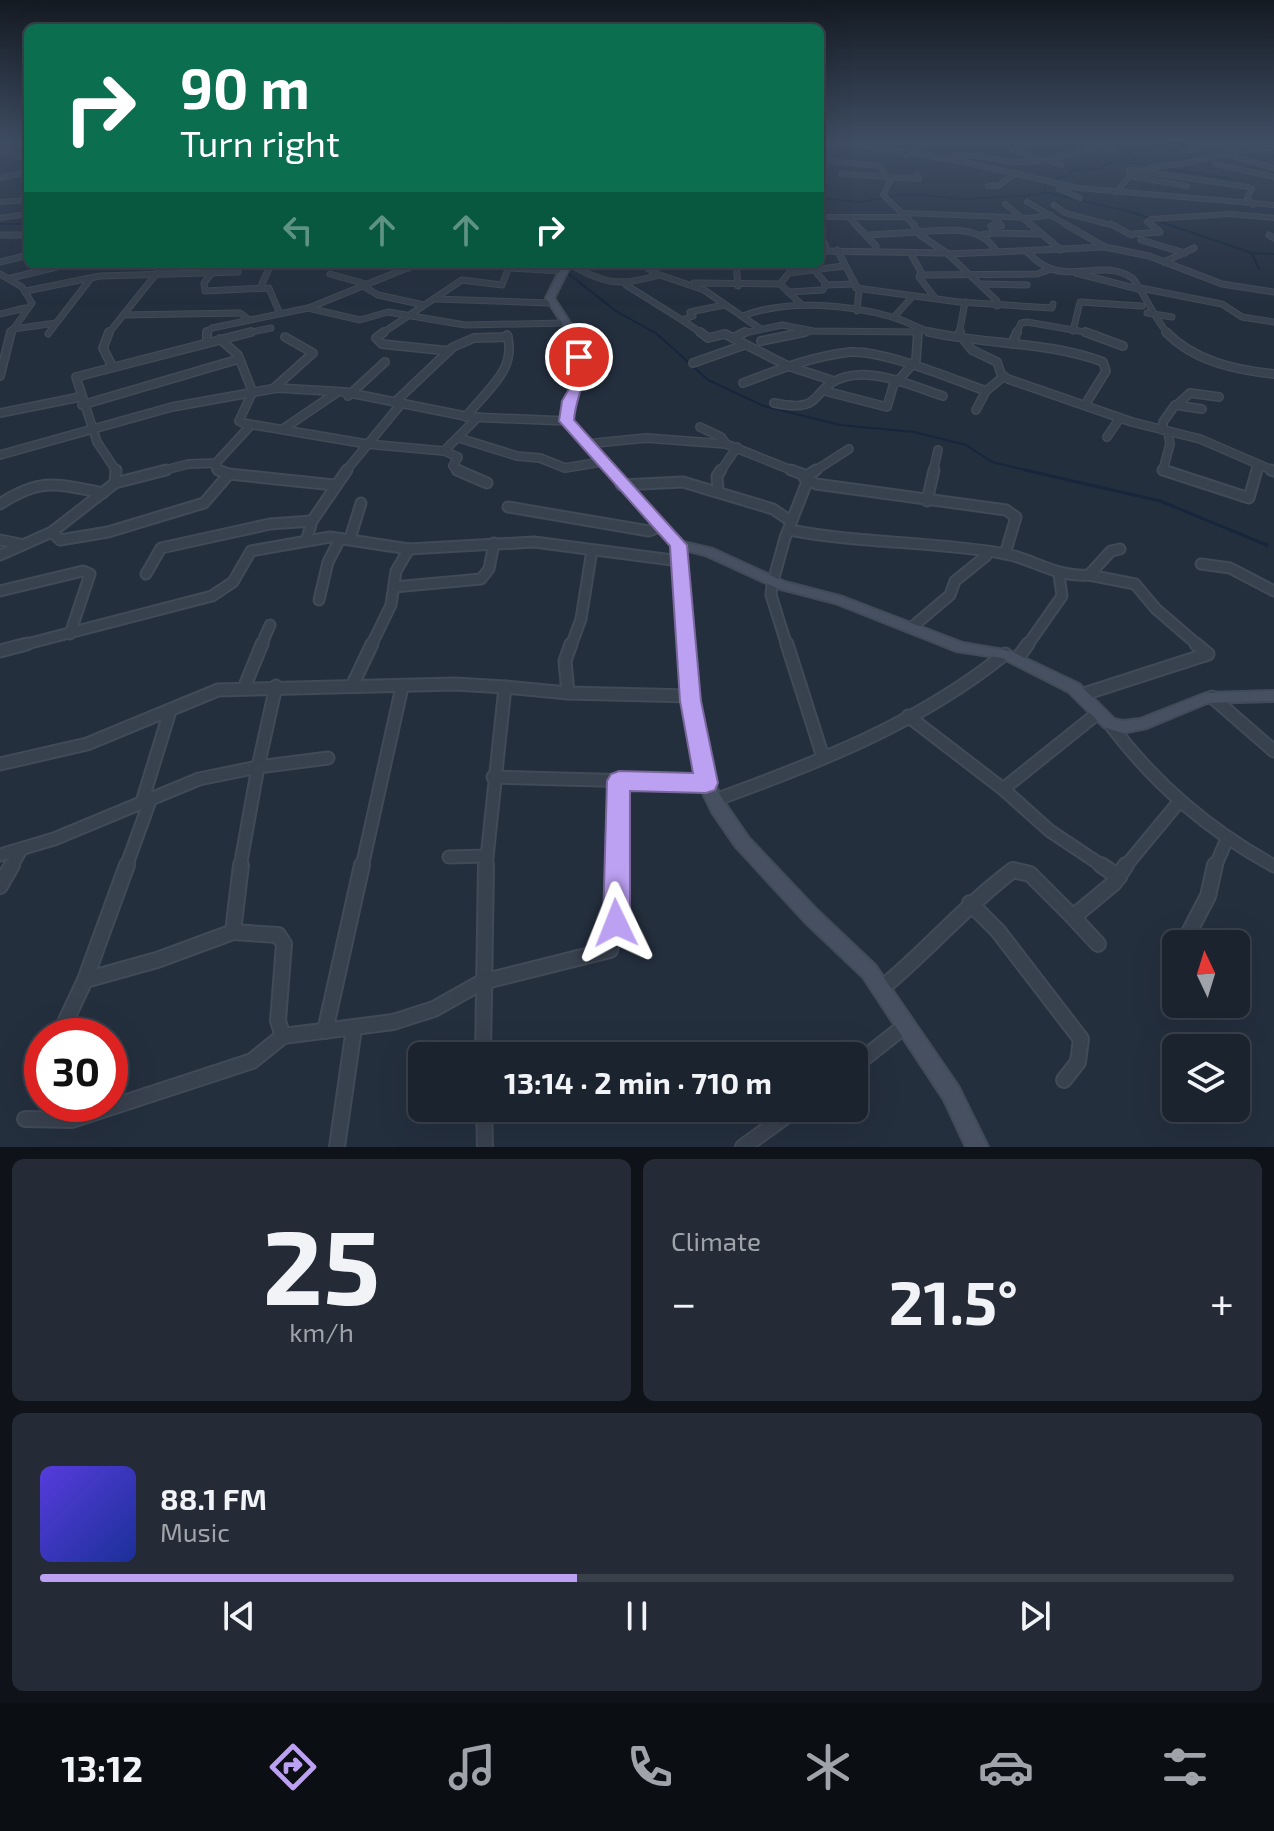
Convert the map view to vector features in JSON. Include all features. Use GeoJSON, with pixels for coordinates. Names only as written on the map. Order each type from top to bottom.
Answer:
{"type":"FeatureCollection","features":[{"type":"Feature","properties":{"kind":"street"},"geometry":{"type":"LineString","coordinates":[[884,194],[907,215],[918,232],[970,273],[997,301],[997,306]]}},
{"type":"Feature","properties":{"kind":"street"},"geometry":{"type":"LineString","coordinates":[[1066,194],[1080,198]]}},
{"type":"Feature","properties":{"kind":"street"},"geometry":{"type":"LineString","coordinates":[[1130,194],[1274,205]]}},
{"type":"Feature","properties":{"kind":"street"},"geometry":{"type":"LineString","coordinates":[[1192,194],[1194,200]]}},
{"type":"Feature","properties":{"kind":"street"},"geometry":{"type":"LineString","coordinates":[[1249,194],[1247,198],[1253,205]]}},
{"type":"Feature","properties":{"kind":"street"},"geometry":{"type":"LineString","coordinates":[[1168,197],[1188,216]]}},
{"type":"Feature","properties":{"kind":"street"},"geometry":{"type":"LineString","coordinates":[[0,202],[24,200]]}},
{"type":"Feature","properties":{"kind":"street"},"geometry":{"type":"LineString","coordinates":[[9,215],[24,202]]}},
{"type":"Feature","properties":{"kind":"street"},"geometry":{"type":"LineString","coordinates":[[1027,202],[1105,247],[1164,262],[1209,280],[1274,292]]}},
{"type":"Feature","properties":{"kind":"street"},"geometry":{"type":"LineString","coordinates":[[1005,204],[1061,250]]}},
{"type":"Feature","properties":{"kind":"street"},"geometry":{"type":"LineString","coordinates":[[1069,205],[1055,206],[1071,215],[1107,222],[1141,240],[1185,253]]}},
{"type":"Feature","properties":{"kind":"street"},"geometry":{"type":"LineString","coordinates":[[0,218],[24,214]]}},
{"type":"Feature","properties":{"kind":"street"},"geometry":{"type":"LineString","coordinates":[[1131,235],[1160,232],[1147,222],[1152,219],[1242,214],[1274,218]]}},
{"type":"Feature","properties":{"kind":"street"},"geometry":{"type":"LineString","coordinates":[[829,217],[1051,215]]}},
{"type":"Feature","properties":{"kind":"street"},"geometry":{"type":"LineString","coordinates":[[992,216],[1002,226],[991,226],[995,233]]}},
{"type":"Feature","properties":{"kind":"street"},"geometry":{"type":"LineString","coordinates":[[850,219],[868,235],[876,246],[875,250]]}},
{"type":"Feature","properties":{"kind":"street"},"geometry":{"type":"LineString","coordinates":[[868,235],[963,230],[980,235],[1039,234]]}},
{"type":"Feature","properties":{"kind":"street"},"geometry":{"type":"LineString","coordinates":[[0,235],[24,235]]}},
{"type":"Feature","properties":{"kind":"street"},"geometry":{"type":"LineString","coordinates":[[0,245],[13,235]]}},
{"type":"Feature","properties":{"kind":"street"},"geometry":{"type":"LineString","coordinates":[[980,235],[997,252]]}},
{"type":"Feature","properties":{"kind":"street"},"geometry":{"type":"LineString","coordinates":[[1119,251],[1141,240]]}},
{"type":"Feature","properties":{"kind":"street"},"geometry":{"type":"LineString","coordinates":[[824,251],[875,250],[912,256],[1105,247]]}},
{"type":"Feature","properties":{"kind":"street"},"geometry":{"type":"LineString","coordinates":[[1164,262],[1194,248]]}},
{"type":"Feature","properties":{"kind":"street"},"geometry":{"type":"LineString","coordinates":[[837,250],[860,298],[857,311]]}},
{"type":"Feature","properties":{"kind":"street"},"geometry":{"type":"LineString","coordinates":[[1027,252],[1051,269]]}},
{"type":"Feature","properties":{"kind":"street"},"geometry":{"type":"LineString","coordinates":[[0,262],[24,256]]}},
{"type":"Feature","properties":{"kind":"street"},"geometry":{"type":"LineString","coordinates":[[912,256],[922,275],[919,277],[935,298]]}},
{"type":"Feature","properties":{"kind":"street"},"geometry":{"type":"LineString","coordinates":[[824,267],[844,266]]}},
{"type":"Feature","properties":{"kind":"street"},"geometry":{"type":"LineString","coordinates":[[11,278],[52,268]]}},
{"type":"Feature","properties":{"kind":"street"},"geometry":{"type":"LineString","coordinates":[[112,366],[103,348],[107,335],[160,268]]}},
{"type":"Feature","properties":{"kind":"street"},"geometry":{"type":"LineString","coordinates":[[215,268],[204,283],[205,291],[261,286],[272,289],[279,312]]}},
{"type":"Feature","properties":{"kind":"street"},"geometry":{"type":"LineString","coordinates":[[261,286],[269,268]]}},
{"type":"Feature","properties":{"kind":"street"},"geometry":{"type":"LineString","coordinates":[[207,342],[206,333],[212,328],[308,308],[408,268]]}},
{"type":"Feature","properties":{"kind":"street"},"geometry":{"type":"LineString","coordinates":[[449,351],[377,342],[379,334],[462,280],[502,285],[509,268]]}},
{"type":"Feature","properties":{"kind":"street"},"geometry":{"type":"LineString","coordinates":[[550,303],[565,268]]}},
{"type":"Feature","properties":{"kind":"street"},"geometry":{"type":"LineString","coordinates":[[571,268],[600,281],[626,285],[708,338],[725,334],[788,366],[834,381],[859,375],[943,396]]}},
{"type":"Feature","properties":{"kind":"street"},"geometry":{"type":"LineString","coordinates":[[648,268],[659,275],[704,290],[759,328]]}},
{"type":"Feature","properties":{"kind":"street"},"geometry":{"type":"LineString","coordinates":[[736,268],[738,286]]}},
{"type":"Feature","properties":{"kind":"street"},"geometry":{"type":"LineString","coordinates":[[780,284],[789,273],[817,268],[825,285]]}},
{"type":"Feature","properties":{"kind":"street"},"geometry":{"type":"LineString","coordinates":[[922,275],[1037,274],[1051,269],[1119,270],[1136,280],[1142,306],[1147,313],[1194,354],[1274,374]]}},
{"type":"Feature","properties":{"kind":"street"},"geometry":{"type":"LineString","coordinates":[[1071,271],[1139,289],[1226,306],[1242,317],[1274,322]]}},
{"type":"Feature","properties":{"kind":"street"},"geometry":{"type":"LineString","coordinates":[[26,291],[91,278],[238,272]]}},
{"type":"Feature","properties":{"kind":"street"},"geometry":{"type":"LineString","coordinates":[[0,274],[11,278],[26,291],[32,303],[25,308],[0,314]]}},
{"type":"Feature","properties":{"kind":"street"},"geometry":{"type":"LineString","coordinates":[[330,274],[365,285],[378,295],[424,305]]}},
{"type":"Feature","properties":{"kind":"street"},"geometry":{"type":"LineString","coordinates":[[626,285],[659,275]]}},
{"type":"Feature","properties":{"kind":"street"},"geometry":{"type":"LineString","coordinates":[[48,334],[91,278]]}},
{"type":"Feature","properties":{"kind":"street"},"geometry":{"type":"LineString","coordinates":[[1209,280],[1214,284],[1214,303]]}},
{"type":"Feature","properties":{"kind":"street"},"geometry":{"type":"LineString","coordinates":[[683,283],[738,286],[780,284],[802,305]]}},
{"type":"Feature","properties":{"kind":"street"},"geometry":{"type":"LineString","coordinates":[[980,284],[1027,285]]}},
{"type":"Feature","properties":{"kind":"street"},"geometry":{"type":"LineString","coordinates":[[825,285],[855,286],[997,306],[1052,308],[1053,304]]}},
{"type":"Feature","properties":{"kind":"street"},"geometry":{"type":"LineString","coordinates":[[788,292],[823,290],[825,285]]}},
{"type":"Feature","properties":{"kind":"street"},"geometry":{"type":"LineString","coordinates":[[894,317],[909,304],[913,296]]}},
{"type":"Feature","properties":{"kind":"street"},"geometry":{"type":"LineString","coordinates":[[434,299],[550,303],[566,323],[581,368],[580,380],[569,401],[567,421],[621,485],[679,545],[709,552],[771,580],[839,600],[961,648],[1011,657],[1051,675],[1081,695],[1109,723],[1144,769],[1178,803],[1227,839],[1274,866]]}},
{"type":"Feature","properties":{"kind":"street"},"geometry":{"type":"LineString","coordinates":[[965,302],[962,338],[972,350],[997,362],[1003,377],[1120,418],[1200,439],[1274,471]]}},
{"type":"Feature","properties":{"kind":"street"},"geometry":{"type":"LineString","coordinates":[[1073,331],[1080,302],[1142,306]]}},
{"type":"Feature","properties":{"kind":"street"},"geometry":{"type":"LineString","coordinates":[[682,320],[693,316],[690,312],[724,305]]}},
{"type":"Feature","properties":{"kind":"street"},"geometry":{"type":"LineString","coordinates":[[743,316],[802,305],[894,317],[918,331]]}},
{"type":"Feature","properties":{"kind":"street"},"geometry":{"type":"LineString","coordinates":[[789,306],[813,331]]}},
{"type":"Feature","properties":{"kind":"street"},"geometry":{"type":"LineString","coordinates":[[0,376],[4,371],[1,352],[25,308]]}},
{"type":"Feature","properties":{"kind":"street"},"geometry":{"type":"LineString","coordinates":[[308,308],[355,320],[382,312],[405,317],[507,325],[566,323]]}},
{"type":"Feature","properties":{"kind":"street"},"geometry":{"type":"LineString","coordinates":[[123,315],[240,313],[248,319]]}},
{"type":"Feature","properties":{"kind":"street"},"geometry":{"type":"LineString","coordinates":[[1147,313],[1172,317]]}},
{"type":"Feature","properties":{"kind":"street"},"geometry":{"type":"LineString","coordinates":[[733,338],[759,328],[799,319]]}},
{"type":"Feature","properties":{"kind":"street"},"geometry":{"type":"LineString","coordinates":[[1012,344],[1013,336],[1023,322],[1100,335],[1123,346]]}},
{"type":"Feature","properties":{"kind":"street"},"geometry":{"type":"LineString","coordinates":[[13,329],[56,323]]}},
{"type":"Feature","properties":{"kind":"street"},"geometry":{"type":"LineString","coordinates":[[466,417],[511,363],[512,345],[507,325]]}},
{"type":"Feature","properties":{"kind":"street"},"geometry":{"type":"LineString","coordinates":[[115,483],[118,473],[93,432],[76,377],[271,328]]}},
{"type":"Feature","properties":{"kind":"street"},"geometry":{"type":"LineString","coordinates":[[761,341],[813,331],[918,331],[1012,344],[1103,362],[1106,371],[1085,405]]}},
{"type":"Feature","properties":{"kind":"street"},"geometry":{"type":"LineString","coordinates":[[825,391],[887,407],[896,382],[913,365],[920,345],[918,331]]}},
{"type":"Feature","properties":{"kind":"street"},"geometry":{"type":"LineString","coordinates":[[274,388],[313,353],[313,350],[285,337]]}},
{"type":"Feature","properties":{"kind":"street"},"geometry":{"type":"LineString","coordinates":[[307,538],[312,521],[334,485],[398,403],[449,351],[467,339],[508,337]]}},
{"type":"Feature","properties":{"kind":"street"},"geometry":{"type":"LineString","coordinates":[[220,339],[239,359],[252,393],[239,421],[367,444],[444,451],[458,457],[453,466],[460,473],[487,483]]}},
{"type":"Feature","properties":{"kind":"street"},"geometry":{"type":"LineString","coordinates":[[693,363],[744,345]]}},
{"type":"Feature","properties":{"kind":"street"},"geometry":{"type":"LineString","coordinates":[[743,383],[788,366],[852,352],[913,365],[986,391]]}},
{"type":"Feature","properties":{"kind":"street"},"geometry":{"type":"LineString","coordinates":[[0,413],[81,401],[239,359]]}},
{"type":"Feature","properties":{"kind":"street"},"geometry":{"type":"LineString","coordinates":[[348,396],[385,362]]}},
{"type":"Feature","properties":{"kind":"street"},"geometry":{"type":"LineString","coordinates":[[976,410],[986,391],[1003,377]]}},
{"type":"Feature","properties":{"kind":"street"},"geometry":{"type":"LineString","coordinates":[[774,403],[801,410],[814,405],[834,381]]}},
{"type":"Feature","properties":{"kind":"street"},"geometry":{"type":"LineString","coordinates":[[0,455],[93,432],[162,409],[274,388],[336,393],[466,417],[567,421]]}},
{"type":"Feature","properties":{"kind":"street"},"geometry":{"type":"LineString","coordinates":[[283,429],[336,393]]}},
{"type":"Feature","properties":{"kind":"street"},"geometry":{"type":"LineString","coordinates":[[1219,397],[1190,393],[1163,422],[1170,444],[1163,470],[1249,498],[1256,464]]}},
{"type":"Feature","properties":{"kind":"street"},"geometry":{"type":"LineString","coordinates":[[1178,404],[1202,409]]}},
{"type":"Feature","properties":{"kind":"street"},"geometry":{"type":"LineString","coordinates":[[444,451],[478,417]]}},
{"type":"Feature","properties":{"kind":"street"},"geometry":{"type":"LineString","coordinates":[[1107,437],[1120,418]]}},
{"type":"Feature","properties":{"kind":"street"},"geometry":{"type":"LineString","coordinates":[[251,425],[216,463],[216,469],[229,474],[334,485]]}},
{"type":"Feature","properties":{"kind":"street"},"geometry":{"type":"LineString","coordinates":[[700,427],[721,437],[726,444]]}},
{"type":"Feature","properties":{"kind":"street"},"geometry":{"type":"LineString","coordinates":[[459,438],[494,446],[517,456],[540,458],[565,468],[601,462]]}},
{"type":"Feature","properties":{"kind":"street"},"geometry":{"type":"LineString","coordinates":[[586,444],[646,438],[726,444],[816,484],[1006,510],[1016,517],[1005,554]]}},
{"type":"Feature","properties":{"kind":"street"},"geometry":{"type":"LineString","coordinates":[[718,491],[717,476],[737,447]]}},
{"type":"Feature","properties":{"kind":"street"},"geometry":{"type":"LineString","coordinates":[[805,477],[849,449]]}},
{"type":"Feature","properties":{"kind":"street"},"geometry":{"type":"LineString","coordinates":[[927,501],[938,450]]}},
{"type":"Feature","properties":{"kind":"street"},"geometry":{"type":"LineString","coordinates":[[0,555],[52,532],[115,483],[188,464],[216,463]]}},
{"type":"Feature","properties":{"kind":"street"},"geometry":{"type":"LineString","coordinates":[[52,532],[60,540],[81,538],[204,503],[229,474]]}},
{"type":"Feature","properties":{"kind":"street"},"geometry":{"type":"LineString","coordinates":[[805,477],[807,482],[771,580],[771,595],[823,757]]}},
{"type":"Feature","properties":{"kind":"street"},"geometry":{"type":"LineString","coordinates":[[0,504],[41,481],[103,493]]}},
{"type":"Feature","properties":{"kind":"street"},"geometry":{"type":"LineString","coordinates":[[621,485],[683,482],[773,509],[790,525],[840,540],[971,551],[986,556],[1005,554],[1059,575],[1089,575],[1135,584],[1156,609],[1208,654],[1081,695]]}},
{"type":"Feature","properties":{"kind":"street"},"geometry":{"type":"LineString","coordinates":[[0,491],[15,493]]}},
{"type":"Feature","properties":{"kind":"street"},"geometry":{"type":"LineString","coordinates":[[319,600],[328,562],[345,539],[361,503]]}},
{"type":"Feature","properties":{"kind":"street"},"geometry":{"type":"LineString","coordinates":[[508,507],[649,531],[660,527]]}},
{"type":"Feature","properties":{"kind":"street"},"geometry":{"type":"LineString","coordinates":[[146,574],[161,548],[270,524],[312,521]]}},
{"type":"Feature","properties":{"kind":"street"},"geometry":{"type":"LineString","coordinates":[[0,651],[212,596],[233,582],[251,551],[307,538],[345,539],[409,549],[534,542],[680,561]]}},
{"type":"Feature","properties":{"kind":"street"},"geometry":{"type":"LineString","coordinates":[[0,540],[22,544]]}},
{"type":"Feature","properties":{"kind":"street"},"geometry":{"type":"LineString","coordinates":[[394,587],[481,579],[489,569],[494,543]]}},
{"type":"Feature","properties":{"kind":"street"},"geometry":{"type":"LineString","coordinates":[[679,545],[690,696],[706,783],[742,842],[812,917],[869,971],[951,1093],[977,1147]]}},
{"type":"Feature","properties":{"kind":"street"},"geometry":{"type":"LineString","coordinates":[[352,686],[391,605],[396,571],[409,549]]}},
{"type":"Feature","properties":{"kind":"street"},"geometry":{"type":"LineString","coordinates":[[1089,575],[1111,551],[1120,549]]}},
{"type":"Feature","properties":{"kind":"street"},"geometry":{"type":"LineString","coordinates":[[568,693],[565,661],[581,619],[592,550]]}},
{"type":"Feature","properties":{"kind":"street"},"geometry":{"type":"LineString","coordinates":[[911,628],[950,595],[955,581],[986,556]]}},
{"type":"Feature","properties":{"kind":"street"},"geometry":{"type":"LineString","coordinates":[[1201,564],[1230,568],[1274,591]]}},
{"type":"Feature","properties":{"kind":"street"},"geometry":{"type":"LineString","coordinates":[[0,591],[83,571],[90,574],[70,634]]}},
{"type":"Feature","properties":{"kind":"street"},"geometry":{"type":"LineString","coordinates":[[715,800],[823,757],[908,716],[1011,657],[1058,604],[1062,596],[1059,575]]}},
{"type":"Feature","properties":{"kind":"street"},"geometry":{"type":"LineString","coordinates":[[244,688],[270,625]]}},
{"type":"Feature","properties":{"kind":"street"},"geometry":{"type":"LineString","coordinates":[[0,764],[87,744],[218,690],[276,686],[402,687],[455,684],[568,693],[690,696]]}},
{"type":"Feature","properties":{"kind":"street"},"geometry":{"type":"LineString","coordinates":[[233,932],[234,904],[276,686]]}},
{"type":"Feature","properties":{"kind":"street"},"geometry":{"type":"LineString","coordinates":[[325,1031],[402,687]]}},
{"type":"Feature","properties":{"kind":"street"},"geometry":{"type":"LineString","coordinates":[[483,1042],[487,856],[493,777],[505,687]]}},
{"type":"Feature","properties":{"kind":"street"},"geometry":{"type":"LineString","coordinates":[[1109,723],[1122,727],[1142,724],[1212,697],[1274,696]]}},
{"type":"Feature","properties":{"kind":"street"},"geometry":{"type":"LineString","coordinates":[[1212,697],[1274,751]]}},
{"type":"Feature","properties":{"kind":"street"},"geometry":{"type":"LineString","coordinates":[[67,1018],[85,980],[146,800],[170,711]]}},
{"type":"Feature","properties":{"kind":"street"},"geometry":{"type":"LineString","coordinates":[[1003,789],[1098,713]]}},
{"type":"Feature","properties":{"kind":"street"},"geometry":{"type":"LineString","coordinates":[[908,716],[1003,789],[1050,831],[1119,877]]}},
{"type":"Feature","properties":{"kind":"street"},"geometry":{"type":"LineString","coordinates":[[0,855],[21,850],[199,779],[328,758]]}},
{"type":"Feature","properties":{"kind":"street"},"geometry":{"type":"LineString","coordinates":[[493,777],[706,783]]}},
{"type":"Feature","properties":{"kind":"street"},"geometry":{"type":"LineString","coordinates":[[128,1102],[252,1061],[283,1036],[393,1022],[434,1009],[482,982],[610,950],[616,923],[619,781]]}},
{"type":"Feature","properties":{"kind":"street"},"geometry":{"type":"LineString","coordinates":[[1073,917],[1119,877],[1139,847],[1178,803]]}},
{"type":"Feature","properties":{"kind":"street"},"geometry":{"type":"LineString","coordinates":[[1190,930],[1208,896],[1216,863],[1227,839]]}},
{"type":"Feature","properties":{"kind":"street"},"geometry":{"type":"LineString","coordinates":[[0,886],[21,850]]}},
{"type":"Feature","properties":{"kind":"street"},"geometry":{"type":"LineString","coordinates":[[449,857],[487,856]]}},
{"type":"Feature","properties":{"kind":"street"},"geometry":{"type":"LineString","coordinates":[[881,989],[913,963],[970,903],[1019,869],[1030,874],[1098,944]]}},
{"type":"Feature","properties":{"kind":"street"},"geometry":{"type":"LineString","coordinates":[[970,903],[998,931],[1081,1039],[1083,1049],[1078,1062],[1072,1074],[1064,1080]]}},
{"type":"Feature","properties":{"kind":"street"},"geometry":{"type":"LineString","coordinates":[[85,980],[157,960],[233,932],[278,935],[284,944],[278,1021],[283,1036]]}},
{"type":"Feature","properties":{"kind":"street"},"geometry":{"type":"LineString","coordinates":[[868,1055],[906,1025]]}},
{"type":"Feature","properties":{"kind":"street"},"geometry":{"type":"LineString","coordinates":[[337,1147],[354,1028]]}},
{"type":"Feature","properties":{"kind":"street"},"geometry":{"type":"LineString","coordinates":[[484,1122],[485,1147]]}},
{"type":"Feature","properties":{"kind":"street"},"geometry":{"type":"LineString","coordinates":[[743,1147],[778,1122]]}},
{"type":"Feature","properties":{"kind":"waterway"},"geometry":{"type":"LineString","coordinates":[[824,198],[859,202],[909,194],[963,199],[1042,194]]}},
{"type":"Feature","properties":{"kind":"waterway"},"geometry":{"type":"LineString","coordinates":[[1052,194],[1131,212],[1252,253]]}},
{"type":"Feature","properties":{"kind":"waterway"},"geometry":{"type":"LineString","coordinates":[[0,224],[24,224]]}},
{"type":"Feature","properties":{"kind":"waterway"},"geometry":{"type":"LineString","coordinates":[[1252,253],[1274,254]]}},
{"type":"Feature","properties":{"kind":"waterway"},"geometry":{"type":"LineString","coordinates":[[1252,253],[1259,269]]}},
{"type":"Feature","properties":{"kind":"waterway"},"geometry":{"type":"LineString","coordinates":[[561,268],[616,311],[657,334],[708,380],[764,406],[840,425],[914,432],[966,445],[992,462],[1034,472]]}},
{"type":"Feature","properties":{"kind":"waterway"},"geometry":{"type":"LineString","coordinates":[[1025,470],[1160,501],[1267,545]]}},
{"type":"Feature","properties":{"kind":"route"},"geometry":{"type":"LineString","coordinates":[[579,357],[580,380],[569,401],[567,421],[657,525],[679,545],[677,553],[686,628],[690,701],[706,783],[619,781],[615,846],[616,923]]}}]}
